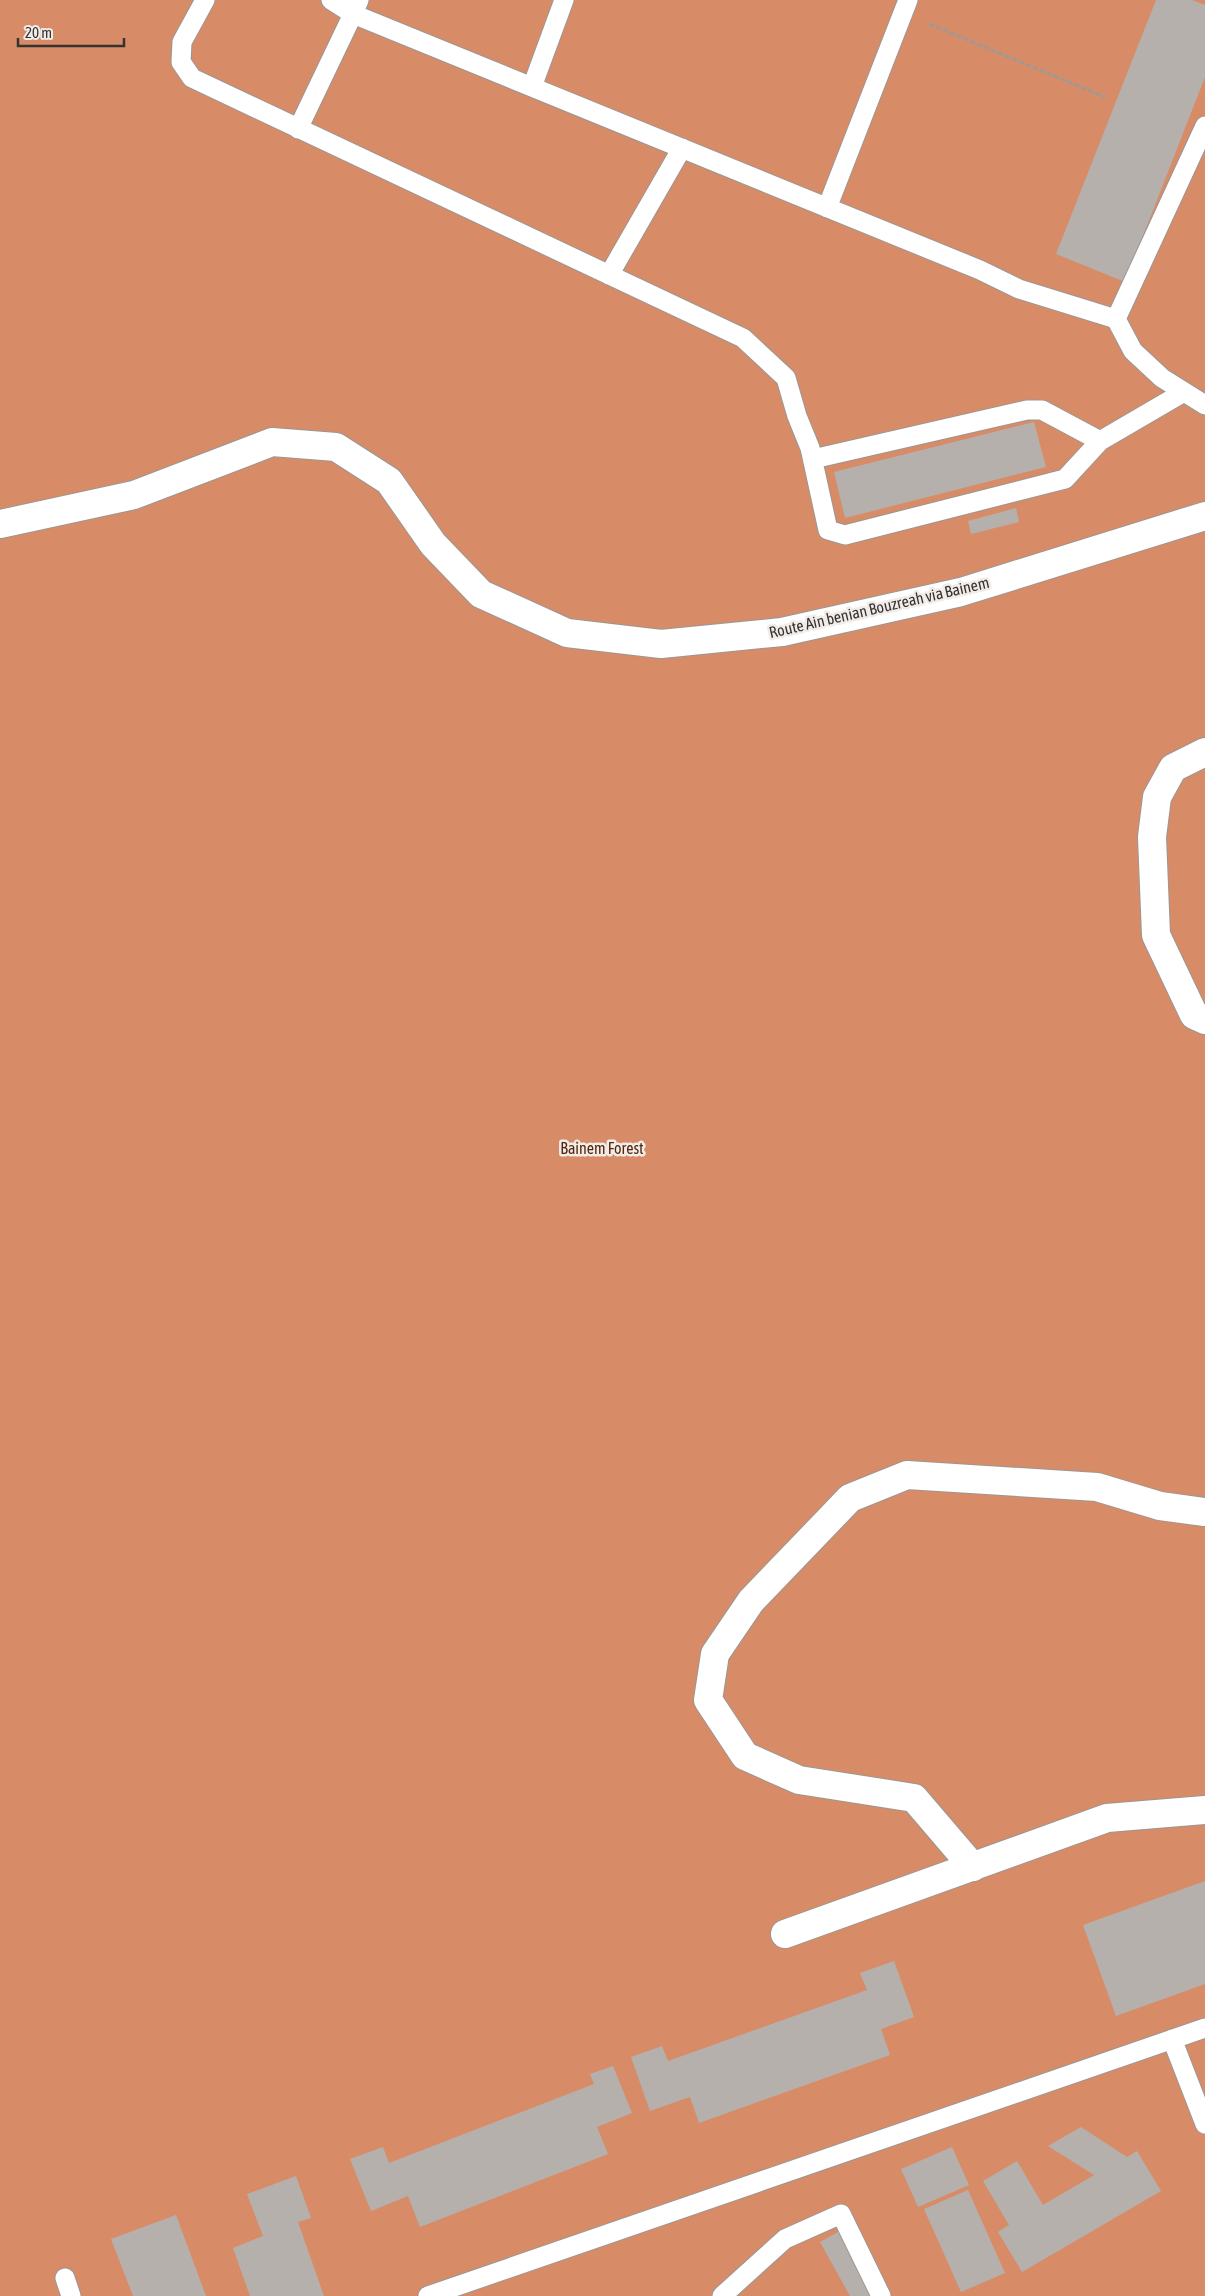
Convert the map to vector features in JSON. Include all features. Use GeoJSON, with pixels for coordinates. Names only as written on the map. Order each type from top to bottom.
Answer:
{"type":"FeatureCollection","features":[{"type":"Feature","properties":{"kind":"street","name":"Route Ain benian Bouzreah via Bainem"},"geometry":{"type":"LineString","coordinates":[[0,524],[134,495],[272,442],[336,446],[389,481],[433,544],[481,594],[567,633],[661,644],[782,632],[961,592],[1205,516]]}},
{"type":"Feature","properties":{"kind":"street"},"geometry":{"type":"LineString","coordinates":[[1205,752],[1173,768],[1157,796],[1152,837],[1156,935],[1194,1015],[1205,1020]]}},
{"type":"Feature","properties":{"kind":"street"},"geometry":{"type":"LineString","coordinates":[[973,1866],[914,1798],[799,1780],[745,1756],[708,1700],[714,1654],[751,1601],[850,1498],[907,1475],[1097,1486],[1160,1506],[1205,1512]]}},
{"type":"Feature","properties":{"kind":"street"},"geometry":{"type":"LineString","coordinates":[[785,1934],[1107,1818],[1205,1810]]}},
{"type":"Feature","properties":{"kind":"lane"},"geometry":{"type":"LineString","coordinates":[[205,0],[182,42],[181,62],[192,78],[743,338],[786,378],[813,460],[828,530],[845,535],[1066,479],[1100,441],[1184,392]]}},
{"type":"Feature","properties":{"kind":"lane"},"geometry":{"type":"LineString","coordinates":[[331,0],[356,7],[532,86],[980,270],[1019,289],[1116,318],[1133,351],[1162,378],[1205,405]]}},
{"type":"Feature","properties":{"kind":"lane"},"geometry":{"type":"LineString","coordinates":[[532,86],[564,0]]}},
{"type":"Feature","properties":{"kind":"lane"},"geometry":{"type":"LineString","coordinates":[[298,129],[356,7]]}},
{"type":"Feature","properties":{"kind":"lane"},"geometry":{"type":"LineString","coordinates":[[827,208],[906,7]]}},
{"type":"Feature","properties":{"kind":"lane"},"geometry":{"type":"LineString","coordinates":[[1116,318],[1205,126]]}},
{"type":"Feature","properties":{"kind":"lane"},"geometry":{"type":"LineString","coordinates":[[609,275],[682,148]]}},
{"type":"Feature","properties":{"kind":"lane"},"geometry":{"type":"LineString","coordinates":[[813,460],[1027,410],[1042,410],[1100,441]]}},
{"type":"Feature","properties":{"kind":"lane"},"geometry":{"type":"LineString","coordinates":[[428,2296],[1205,2028]]}},
{"type":"Feature","properties":{"kind":"lane"},"geometry":{"type":"LineString","coordinates":[[1172,2039],[1205,2124]]}},
{"type":"Feature","properties":{"kind":"lane"},"geometry":{"type":"LineString","coordinates":[[722,2296],[785,2239],[841,2214],[881,2296]]}},
{"type":"Feature","properties":{"kind":"path"},"geometry":{"type":"LineString","coordinates":[[906,7],[1105,96]]}},
{"type":"Feature","properties":{"kind":"green space","name":"Bainem Forest"},"geometry":{"type":"Polygon","coordinates":[[[0,0],[1205,0],[1205,2296],[0,2296],[0,0]]]}},
{"type":"Feature","properties":{"kind":"building"},"geometry":{"type":"Polygon","coordinates":[[[1156,0],[1192,0],[1205,5],[1205,77],[1125,282],[1056,254],[1156,0]]]}},
{"type":"Feature","properties":{"kind":"building"},"geometry":{"type":"Polygon","coordinates":[[[1034,422],[1046,467],[845,518],[834,472],[1034,422]]]}},
{"type":"Feature","properties":{"kind":"building"},"geometry":{"type":"Polygon","coordinates":[[[1016,508],[1019,522],[971,534],[968,521],[1016,508]]]}},
{"type":"Feature","properties":{"kind":"building"},"geometry":{"type":"Polygon","coordinates":[[[1205,1881],[1205,1984],[1116,2016],[1083,1925],[1205,1881]]]}},
{"type":"Feature","properties":{"kind":"building"},"geometry":{"type":"Polygon","coordinates":[[[894,1961],[914,2017],[881,2029],[890,2055],[699,2123],[690,2097],[650,2111],[631,2057],[662,2046],[668,2061],[867,1990],[860,1973],[894,1961]]]}},
{"type":"Feature","properties":{"kind":"building"},"geometry":{"type":"Polygon","coordinates":[[[613,2066],[632,2113],[597,2127],[608,2154],[420,2227],[408,2196],[371,2211],[350,2159],[383,2147],[389,2163],[594,2084],[590,2074],[613,2066]]]}},
{"type":"Feature","properties":{"kind":"building"},"geometry":{"type":"Polygon","coordinates":[[[1081,2127],[1127,2157],[1137,2151],[1161,2191],[1022,2272],[998,2232],[1009,2225],[983,2181],[1017,2161],[1043,2205],[1094,2175],[1048,2146],[1081,2127]]]}},
{"type":"Feature","properties":{"kind":"building"},"geometry":{"type":"Polygon","coordinates":[[[952,2147],[969,2185],[918,2207],[901,2169],[952,2147]]]}},
{"type":"Feature","properties":{"kind":"building"},"geometry":{"type":"Polygon","coordinates":[[[296,2176],[311,2218],[298,2222],[324,2296],[250,2296],[233,2248],[263,2236],[247,2194],[296,2176]]]}},
{"type":"Feature","properties":{"kind":"building"},"geometry":{"type":"Polygon","coordinates":[[[968,2190],[1005,2273],[961,2292],[924,2209],[968,2190]]]}},
{"type":"Feature","properties":{"kind":"building"},"geometry":{"type":"Polygon","coordinates":[[[176,2215],[206,2296],[133,2296],[111,2239],[176,2215]]]}},
{"type":"Feature","properties":{"kind":"building"},"geometry":{"type":"Polygon","coordinates":[[[840,2231],[877,2296],[850,2296],[820,2242],[840,2231]]]}}]}
